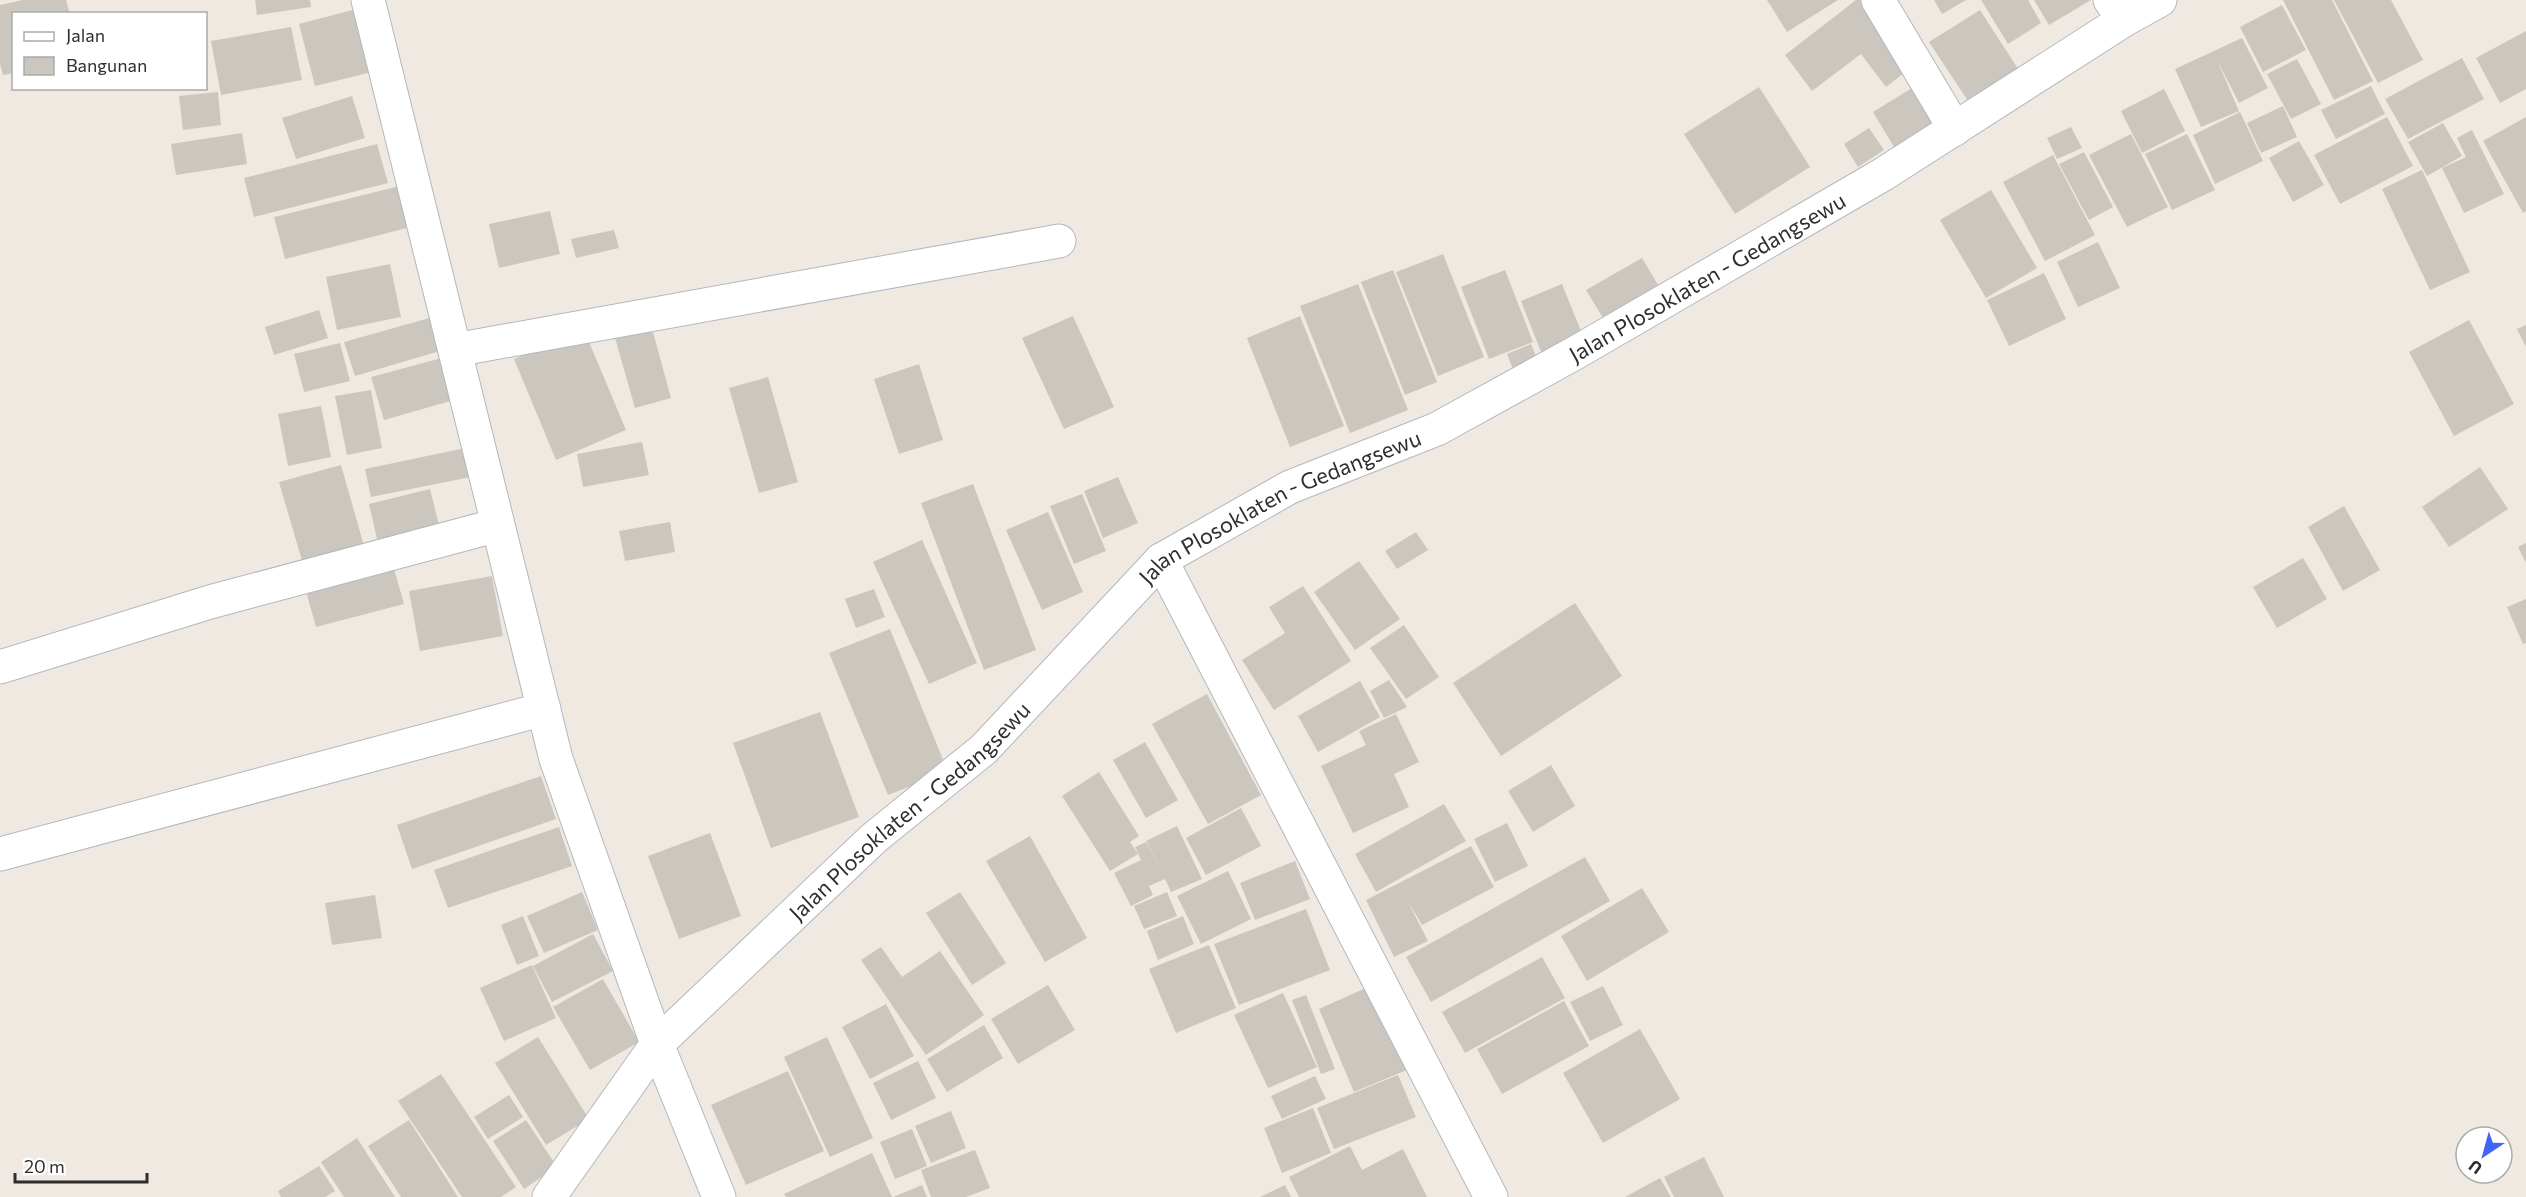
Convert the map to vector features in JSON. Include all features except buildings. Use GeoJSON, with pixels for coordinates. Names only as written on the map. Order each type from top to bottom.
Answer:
{"type":"FeatureCollection","features":[{"type":"Feature","properties":{"kind":"street"},"geometry":{"type":"LineString","coordinates":[[368,0],[556,759],[657,1044],[719,1197]]}},
{"type":"Feature","properties":{"kind":"street"},"geometry":{"type":"LineString","coordinates":[[1878,0],[1955,129]]}},
{"type":"Feature","properties":{"kind":"street","name":"Jalan Plosoklaten - Gedangsewu"},"geometry":{"type":"LineString","coordinates":[[549,1197],[657,1044],[874,838],[984,749],[1161,560],[1290,487],[1437,429],[1575,353],[1882,175],[1955,129],[2117,10],[2160,0]]}},
{"type":"Feature","properties":{"kind":"street"},"geometry":{"type":"LineString","coordinates":[[455,350],[1059,241]]}},
{"type":"Feature","properties":{"kind":"street"},"geometry":{"type":"LineString","coordinates":[[0,667],[210,602],[498,525]]}},
{"type":"Feature","properties":{"kind":"street"},"geometry":{"type":"LineString","coordinates":[[1161,560],[1491,1197]]}},
{"type":"Feature","properties":{"kind":"street"},"geometry":{"type":"LineString","coordinates":[[0,854],[544,709]]}}]}
